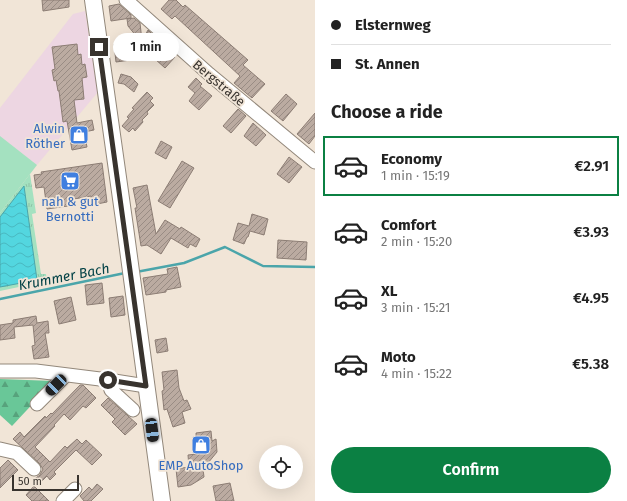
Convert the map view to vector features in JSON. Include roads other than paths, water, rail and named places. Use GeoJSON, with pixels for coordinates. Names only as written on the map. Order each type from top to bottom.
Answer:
{"type":"FeatureCollection","features":[{"type":"Feature","properties":{"kind":"main road"},"geometry":{"type":"LineString","coordinates":[[93,0],[162,501]]}},
{"type":"Feature","properties":{"kind":"street","name":"Bergstraße"},"geometry":{"type":"LineString","coordinates":[[126,0],[209,74],[315,162]]}},
{"type":"Feature","properties":{"kind":"street"},"geometry":{"type":"LineString","coordinates":[[0,371],[36,371],[146,386]]}},
{"type":"Feature","properties":{"kind":"street"},"geometry":{"type":"LineString","coordinates":[[37,404],[66,376]]}},
{"type":"Feature","properties":{"kind":"street"},"geometry":{"type":"LineString","coordinates":[[108,380],[111,390],[133,410]]}},
{"type":"Feature","properties":{"kind":"street"},"geometry":{"type":"LineString","coordinates":[[2,447],[17,452],[34,469]]}},
{"type":"Feature","properties":{"kind":"street"},"geometry":{"type":"LineString","coordinates":[[62,501],[75,489]]}},
{"type":"Feature","properties":{"kind":"water"},"geometry":{"type":"Polygon","coordinates":[[[24,186],[37,280],[0,287],[0,217],[24,186]]]}},
{"type":"Feature","properties":{"kind":"waterway","name":"Krummer Bach"},"geometry":{"type":"LineString","coordinates":[[136,272],[184,263],[225,247],[263,266],[315,267]]}},
{"type":"Feature","properties":{"kind":"waterway","name":"Krummer Bach"},"geometry":{"type":"LineString","coordinates":[[0,299],[125,273]]}},
{"type":"Feature","properties":{"kind":"place","name":"Alwin Röther"},"geometry":{"type":"Point","coordinates":[79,135]}},
{"type":"Feature","properties":{"kind":"place","name":"nah & gut Bernotti"},"geometry":{"type":"Point","coordinates":[70,181]}},
{"type":"Feature","properties":{"kind":"place","name":"EMP AutoShop"},"geometry":{"type":"Point","coordinates":[201,445]}}]}
